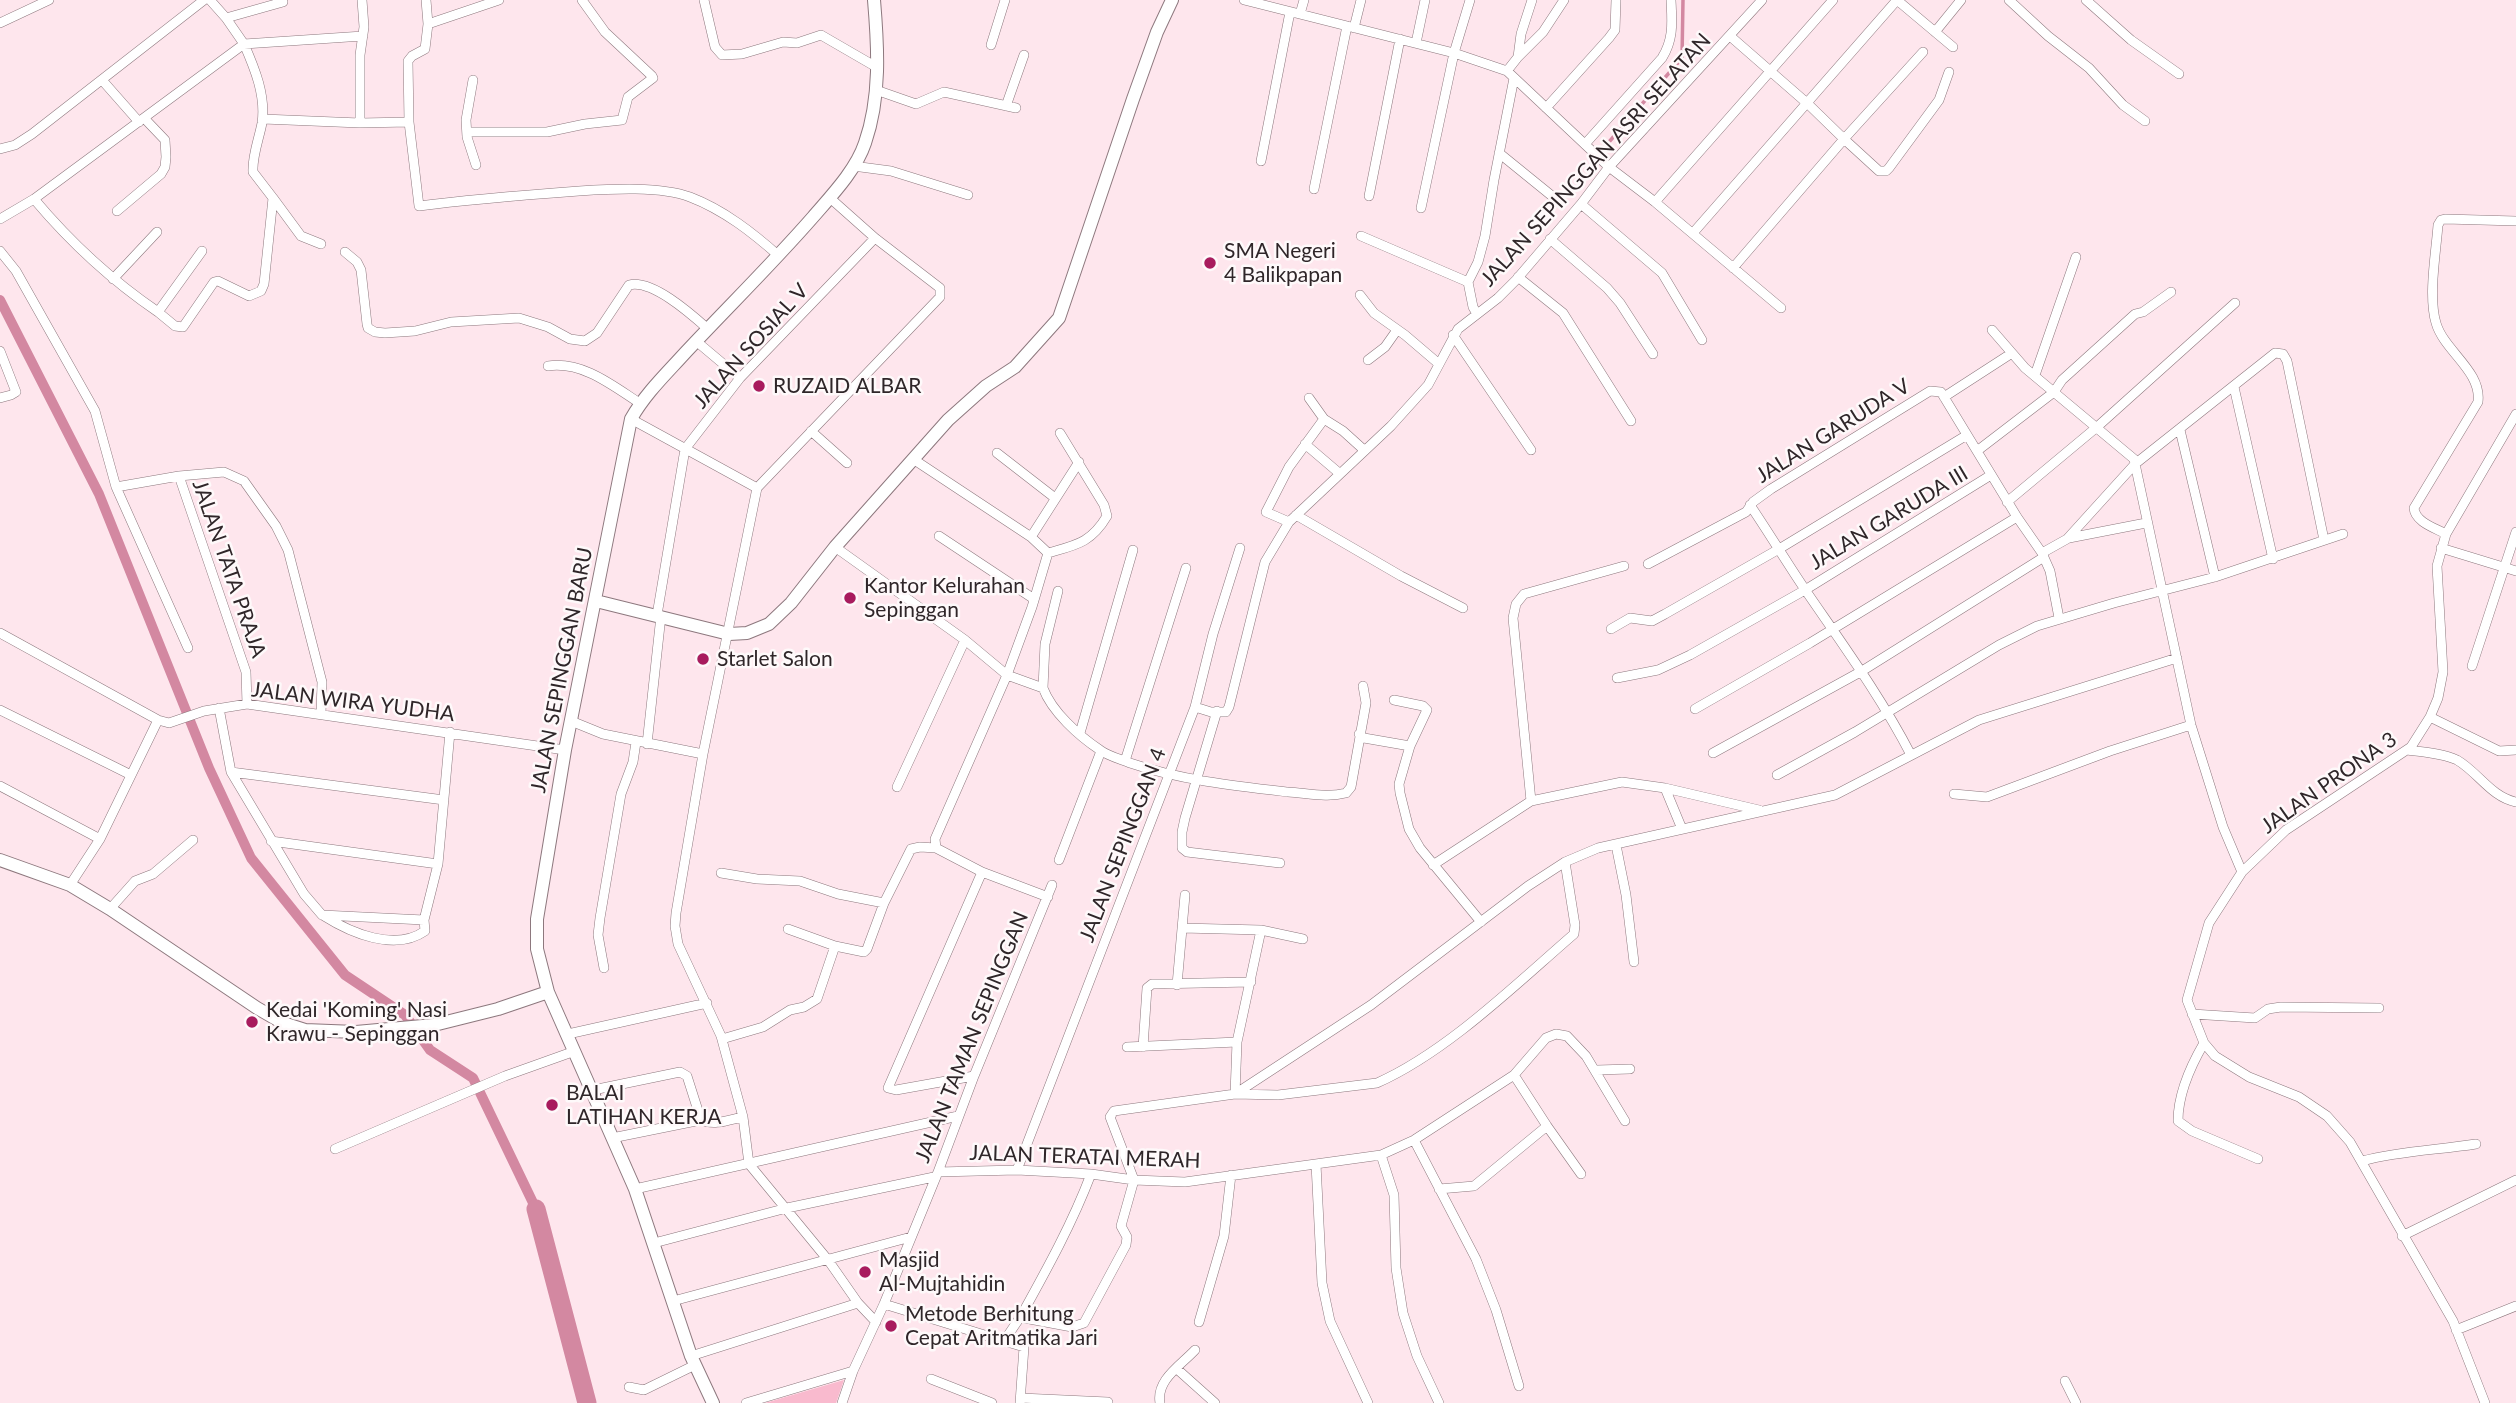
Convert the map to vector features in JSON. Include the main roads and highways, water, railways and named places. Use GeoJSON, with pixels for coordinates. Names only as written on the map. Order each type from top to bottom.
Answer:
{"type":"FeatureCollection","features":[{"type":"Feature","properties":{"kind":"waterway"},"geometry":{"type":"LineString","coordinates":[[1602,150],[1682,58],[1683,0]]}},
{"type":"Feature","properties":{"kind":"waterway"},"geometry":{"type":"LineString","coordinates":[[0,300],[99,494],[209,768],[251,858],[345,975],[405,1015],[430,1050],[473,1078],[536,1209]]}},
{"type":"Feature","properties":{"kind":"waterway"},"geometry":{"type":"LineString","coordinates":[[536,1209],[587,1403]]}},
{"type":"Feature","properties":{"kind":"place","name":"SMA Negeri 4 Balikpapan"},"geometry":{"type":"Point","coordinates":[1210,263]}},
{"type":"Feature","properties":{"kind":"place","name":"RUZAID ALBAR"},"geometry":{"type":"Point","coordinates":[759,386]}},
{"type":"Feature","properties":{"kind":"place","name":"Kantor Kelurahan Sepinggan"},"geometry":{"type":"Point","coordinates":[850,598]}},
{"type":"Feature","properties":{"kind":"place","name":"Starlet Salon"},"geometry":{"type":"Point","coordinates":[703,659]}},
{"type":"Feature","properties":{"kind":"place","name":"Kedai 'Koming' Nasi Krawu - Sepinggan"},"geometry":{"type":"Point","coordinates":[252,1022]}},
{"type":"Feature","properties":{"kind":"place","name":"BALAI LATIHAN KERJA"},"geometry":{"type":"Point","coordinates":[552,1105]}},
{"type":"Feature","properties":{"kind":"place","name":"Masjid Al-Mujtahidin"},"geometry":{"type":"Point","coordinates":[865,1272]}},
{"type":"Feature","properties":{"kind":"place","name":"Metode Berhitung Cepat Aritmatika Jari"},"geometry":{"type":"Point","coordinates":[891,1326]}}]}
